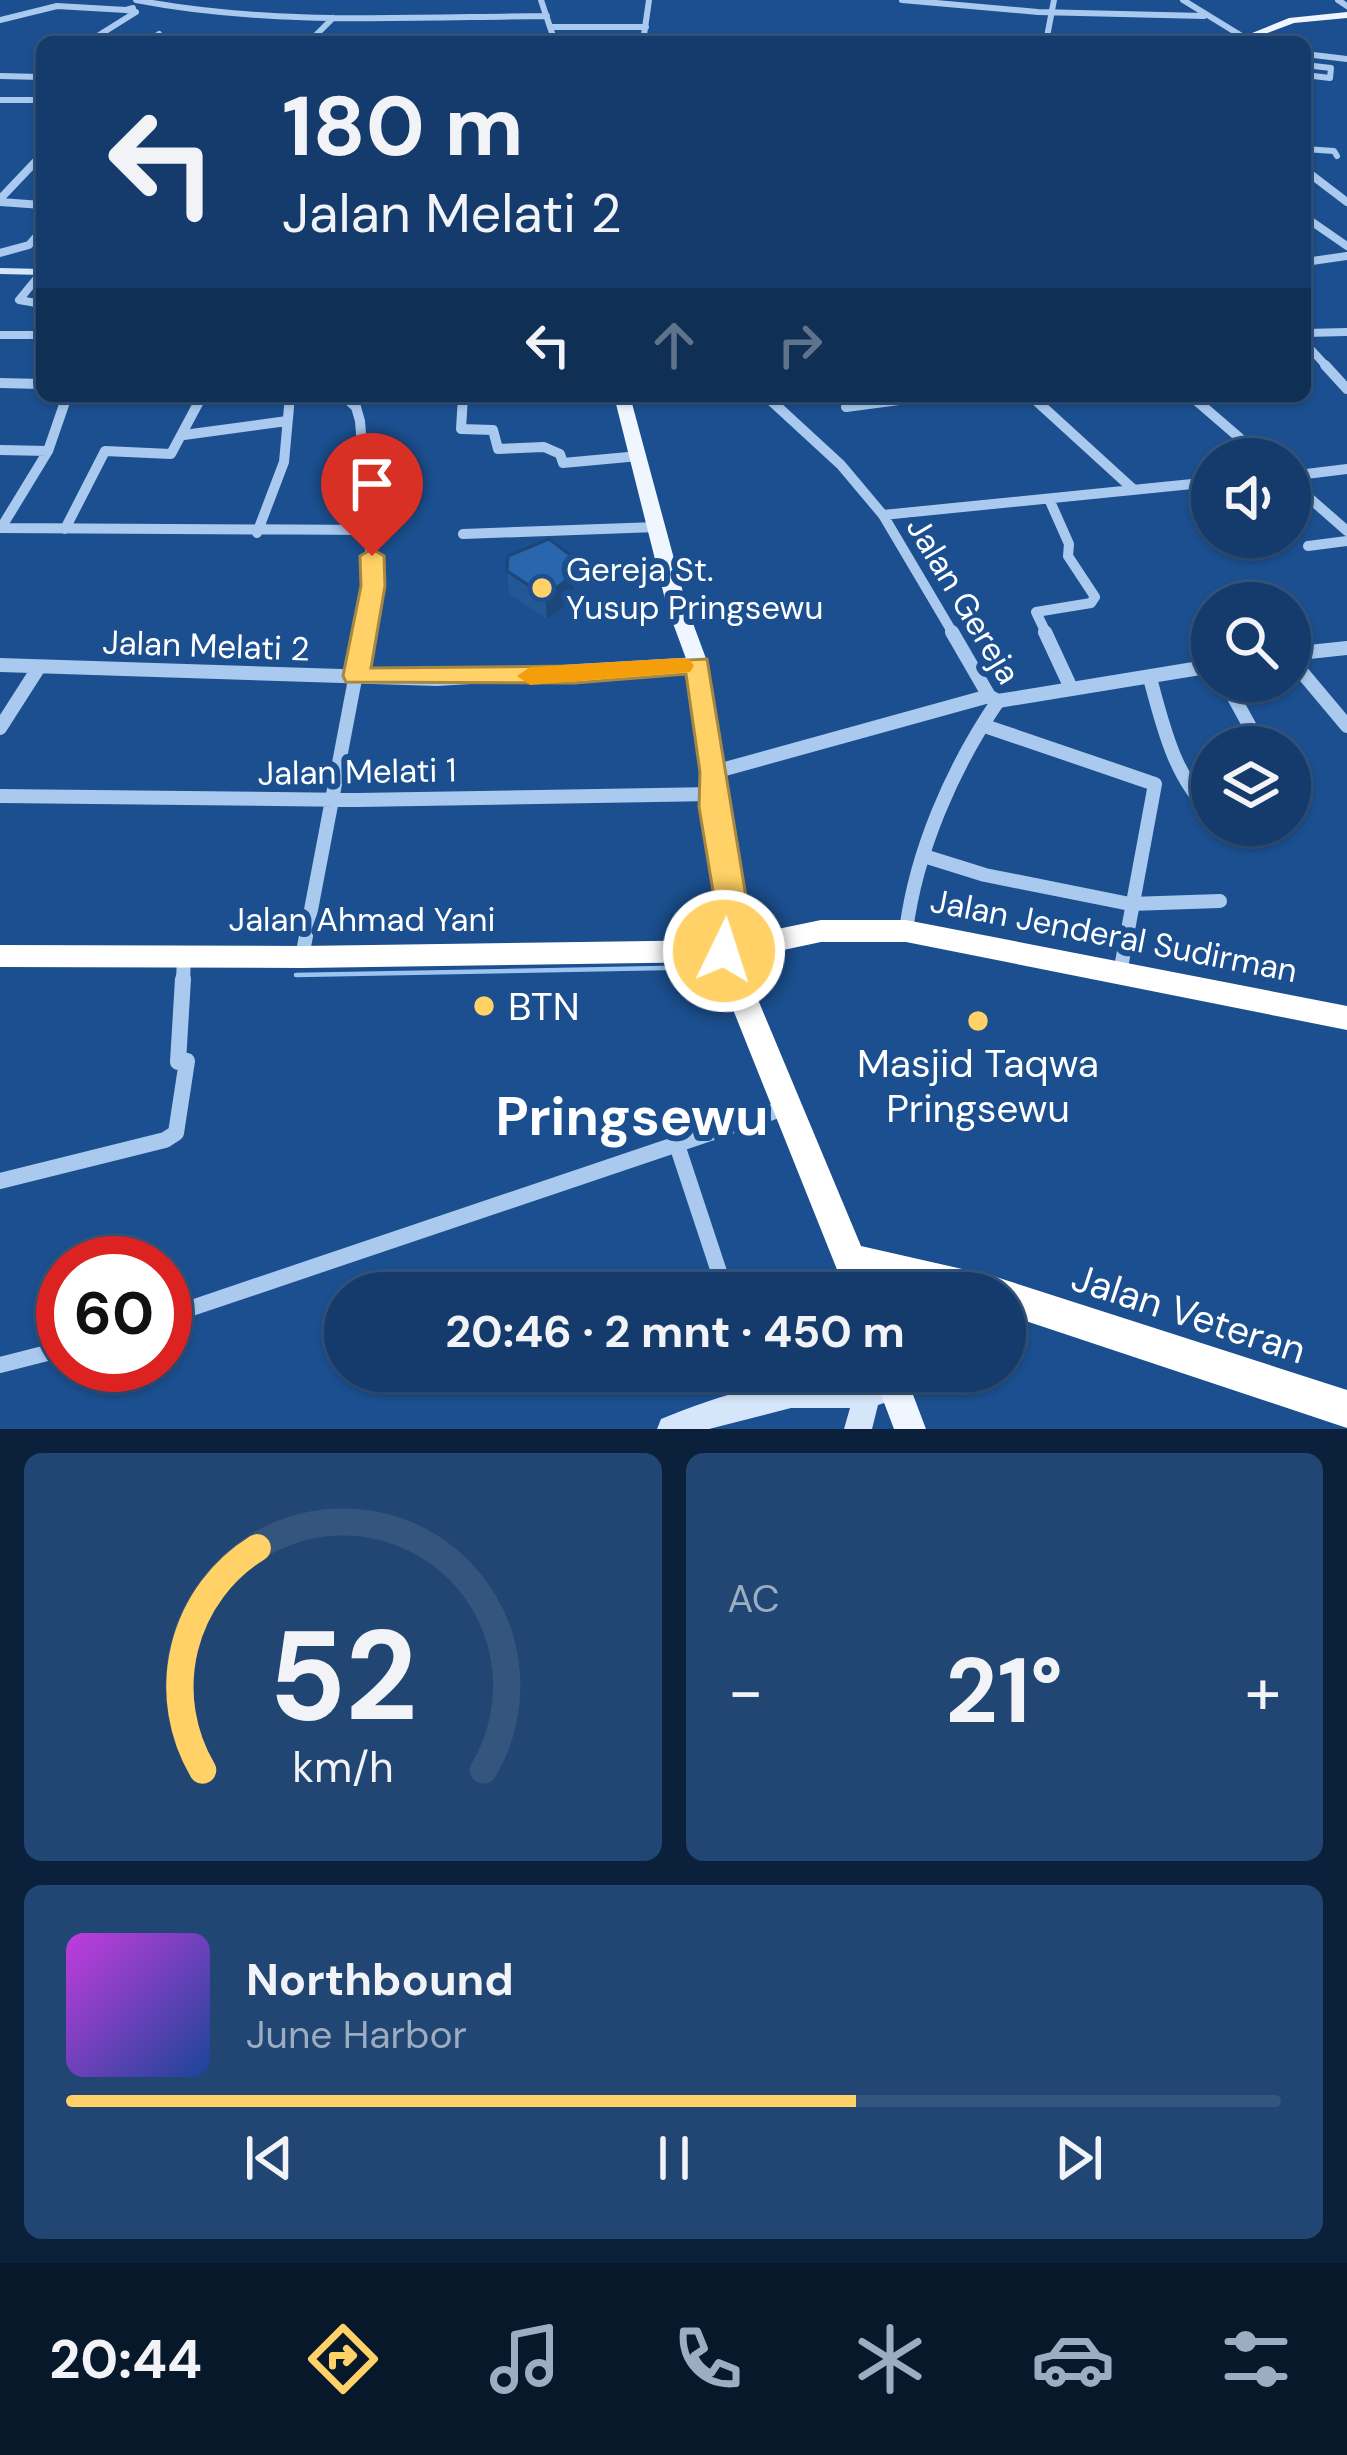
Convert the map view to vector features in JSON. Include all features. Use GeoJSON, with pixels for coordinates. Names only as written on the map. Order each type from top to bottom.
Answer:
{"type":"FeatureCollection","features":[{"type":"Feature","properties":{"kind":"highway","name":"Jalan Jenderal Sudirman"},"geometry":{"type":"LineString","coordinates":[[724,951],[820,931],[906,931],[1347,1018]]}},
{"type":"Feature","properties":{"kind":"highway","name":"Jalan Ahmad Yani"},"geometry":{"type":"LineString","coordinates":[[0,956],[724,951]]}},
{"type":"Feature","properties":{"kind":"highway"},"geometry":{"type":"LineString","coordinates":[[724,951],[854,1272]]}},
{"type":"Feature","properties":{"kind":"highway","name":"Jalan Veteran"},"geometry":{"type":"LineString","coordinates":[[1026,1304],[1347,1409]]}},
{"type":"Feature","properties":{"kind":"main road"},"geometry":{"type":"LineString","coordinates":[[1250,36],[1292,20],[1346,13]]}},
{"type":"Feature","properties":{"kind":"main road"},"geometry":{"type":"LineString","coordinates":[[624,402],[698,664],[731,903],[724,951]]}},
{"type":"Feature","properties":{"kind":"main road"},"geometry":{"type":"LineString","coordinates":[[894,1392],[910,1429]]}},
{"type":"Feature","properties":{"kind":"street"},"geometry":{"type":"LineString","coordinates":[[136,0],[197,12],[333,18],[547,16]]}},
{"type":"Feature","properties":{"kind":"street"},"geometry":{"type":"LineString","coordinates":[[541,0],[553,36]]}},
{"type":"Feature","properties":{"kind":"street"},"geometry":{"type":"LineString","coordinates":[[644,36],[650,0]]}},
{"type":"Feature","properties":{"kind":"street"},"geometry":{"type":"LineString","coordinates":[[902,0],[1054,13],[1204,16]]}},
{"type":"Feature","properties":{"kind":"street"},"geometry":{"type":"LineString","coordinates":[[1049,36],[1054,0]]}},
{"type":"Feature","properties":{"kind":"street"},"geometry":{"type":"LineString","coordinates":[[1183,0],[1234,36]]}},
{"type":"Feature","properties":{"kind":"street"},"geometry":{"type":"LineString","coordinates":[[1338,0],[1346,13]]}},
{"type":"Feature","properties":{"kind":"street"},"geometry":{"type":"LineString","coordinates":[[127,10],[146,4]]}},
{"type":"Feature","properties":{"kind":"street"},"geometry":{"type":"LineString","coordinates":[[0,20],[61,5],[136,12],[97,36]]}},
{"type":"Feature","properties":{"kind":"street"},"geometry":{"type":"LineString","coordinates":[[315,36],[333,18]]}},
{"type":"Feature","properties":{"kind":"street"},"geometry":{"type":"LineString","coordinates":[[86,26],[109,28]]}},
{"type":"Feature","properties":{"kind":"street"},"geometry":{"type":"LineString","coordinates":[[551,27],[646,28]]}},
{"type":"Feature","properties":{"kind":"street"},"geometry":{"type":"LineString","coordinates":[[1311,55],[1347,58]]}},
{"type":"Feature","properties":{"kind":"street"},"geometry":{"type":"LineString","coordinates":[[1311,66],[1331,68],[1330,77],[1311,75]]}},
{"type":"Feature","properties":{"kind":"street"},"geometry":{"type":"LineString","coordinates":[[28,76],[36,71]]}},
{"type":"Feature","properties":{"kind":"street"},"geometry":{"type":"LineString","coordinates":[[0,76],[36,77]]}},
{"type":"Feature","properties":{"kind":"street"},"geometry":{"type":"LineString","coordinates":[[0,100],[36,100]]}},
{"type":"Feature","properties":{"kind":"street"},"geometry":{"type":"LineString","coordinates":[[1311,149],[1337,156]]}},
{"type":"Feature","properties":{"kind":"street"},"geometry":{"type":"LineString","coordinates":[[0,201],[36,162]]}},
{"type":"Feature","properties":{"kind":"street"},"geometry":{"type":"LineString","coordinates":[[1311,175],[1347,202]]}},
{"type":"Feature","properties":{"kind":"street"},"geometry":{"type":"LineString","coordinates":[[0,201],[36,204]]}},
{"type":"Feature","properties":{"kind":"street"},"geometry":{"type":"LineString","coordinates":[[1311,221],[1347,246]]}},
{"type":"Feature","properties":{"kind":"street"},"geometry":{"type":"LineString","coordinates":[[0,253],[29,245],[36,238]]}},
{"type":"Feature","properties":{"kind":"street"},"geometry":{"type":"LineString","coordinates":[[1311,261],[1347,256]]}},
{"type":"Feature","properties":{"kind":"street"},"geometry":{"type":"LineString","coordinates":[[1334,258],[1347,268]]}},
{"type":"Feature","properties":{"kind":"street"},"geometry":{"type":"LineString","coordinates":[[0,271],[36,272]]}},
{"type":"Feature","properties":{"kind":"street"},"geometry":{"type":"LineString","coordinates":[[36,279],[19,300],[36,303]]}},
{"type":"Feature","properties":{"kind":"street"},"geometry":{"type":"LineString","coordinates":[[1311,333],[1347,332]]}},
{"type":"Feature","properties":{"kind":"street"},"geometry":{"type":"LineString","coordinates":[[0,335],[36,335]]}},
{"type":"Feature","properties":{"kind":"street"},"geometry":{"type":"LineString","coordinates":[[1311,350],[1347,389]]}},
{"type":"Feature","properties":{"kind":"street"},"geometry":{"type":"LineString","coordinates":[[0,383],[36,384]]}},
{"type":"Feature","properties":{"kind":"street"},"geometry":{"type":"LineString","coordinates":[[65,402],[48,451],[1,528],[257,533],[371,530]]}},
{"type":"Feature","properties":{"kind":"street"},"geometry":{"type":"LineString","coordinates":[[65,530],[105,451],[172,454],[199,402]]}},
{"type":"Feature","properties":{"kind":"street"},"geometry":{"type":"LineString","coordinates":[[257,533],[284,462],[289,402]]}},
{"type":"Feature","properties":{"kind":"street"},"geometry":{"type":"LineString","coordinates":[[302,957],[373,586],[360,421],[351,402]]}},
{"type":"Feature","properties":{"kind":"street"},"geometry":{"type":"LineString","coordinates":[[463,402],[461,429],[493,430],[498,448],[550,448],[560,454],[563,463],[639,456]]}},
{"type":"Feature","properties":{"kind":"street","name":"Jalan Gereja"},"geometry":{"type":"LineString","coordinates":[[772,402],[841,466],[883,515],[993,698],[985,725],[967,747],[910,890],[906,931]]}},
{"type":"Feature","properties":{"kind":"street"},"geometry":{"type":"LineString","coordinates":[[846,407],[884,402]]}},
{"type":"Feature","properties":{"kind":"street"},"geometry":{"type":"LineString","coordinates":[[1038,402],[1135,490]]}},
{"type":"Feature","properties":{"kind":"street"},"geometry":{"type":"LineString","coordinates":[[1198,402],[1240,438]]}},
{"type":"Feature","properties":{"kind":"street"},"geometry":{"type":"LineString","coordinates":[[184,435],[287,421]]}},
{"type":"Feature","properties":{"kind":"street"},"geometry":{"type":"LineString","coordinates":[[0,450],[48,451]]}},
{"type":"Feature","properties":{"kind":"street"},"geometry":{"type":"LineString","coordinates":[[1311,475],[1347,469]]}},
{"type":"Feature","properties":{"kind":"street"},"geometry":{"type":"LineString","coordinates":[[883,515],[1191,484]]}},
{"type":"Feature","properties":{"kind":"street"},"geometry":{"type":"LineString","coordinates":[[1049,499],[1069,544],[1069,556],[1095,596],[1091,603],[1036,612],[1071,688]]}},
{"type":"Feature","properties":{"kind":"street"},"geometry":{"type":"LineString","coordinates":[[1311,499],[1347,536],[1311,546]]}},
{"type":"Feature","properties":{"kind":"street"},"geometry":{"type":"LineString","coordinates":[[463,534],[657,527]]}},
{"type":"Feature","properties":{"kind":"street"},"geometry":{"type":"LineString","coordinates":[[1311,653],[1347,648]]}},
{"type":"Feature","properties":{"kind":"street","name":"Jalan Melati 2"},"geometry":{"type":"LineString","coordinates":[[0,665],[356,676],[550,676],[698,664]]}},
{"type":"Feature","properties":{"kind":"street"},"geometry":{"type":"LineString","coordinates":[[0,728],[38,667]]}},
{"type":"Feature","properties":{"kind":"street","name":"Jalan Melati 1"},"geometry":{"type":"LineString","coordinates":[[0,796],[188,803],[264,798],[329,801],[714,783],[993,698],[1191,670]]}},
{"type":"Feature","properties":{"kind":"street"},"geometry":{"type":"LineString","coordinates":[[1150,678],[1165,733],[1191,785]]}},
{"type":"Feature","properties":{"kind":"street"},"geometry":{"type":"LineString","coordinates":[[1311,682],[1347,726]]}},
{"type":"Feature","properties":{"kind":"street"},"geometry":{"type":"LineString","coordinates":[[985,725],[1155,784],[1120,974]]}},
{"type":"Feature","properties":{"kind":"street"},"geometry":{"type":"LineString","coordinates":[[924,856],[985,875],[1130,904],[1220,901]]}},
{"type":"Feature","properties":{"kind":"street"},"geometry":{"type":"LineString","coordinates":[[0,1180],[165,1141],[181,1123],[187,1061],[178,1062],[184,955]]}},
{"type":"Feature","properties":{"kind":"street"},"geometry":{"type":"LineString","coordinates":[[192,1307],[788,1106]]}},
{"type":"Feature","properties":{"kind":"street"},"geometry":{"type":"LineString","coordinates":[[677,1145],[719,1272]]}},
{"type":"Feature","properties":{"kind":"street"},"geometry":{"type":"LineString","coordinates":[[0,1366],[36,1356]]}},
{"type":"Feature","properties":{"kind":"street"},"geometry":{"type":"LineString","coordinates":[[670,1429],[743,1392]]}},
{"type":"Feature","properties":{"kind":"street"},"geometry":{"type":"LineString","coordinates":[[858,1429],[882,1392]]}},
{"type":"Feature","properties":{"kind":"building"},"geometry":{"type":"Polygon","coordinates":[[[549,539],[574,558],[568,579],[545,596],[507,571],[508,556],[549,539]]]}},
{"type":"Feature","properties":{"kind":"waterway"},"geometry":{"type":"LineString","coordinates":[[296,975],[717,967]]}},
{"type":"Feature","properties":{"kind":"slow traffic"},"geometry":{"type":"LineString","coordinates":[[530,676],[681,666]]}},
{"type":"Feature","properties":{"kind":"place","name":"Gereja St. Yusup Pringsewu"},"geometry":{"type":"Point","coordinates":[542,588]}},
{"type":"Feature","properties":{"kind":"place","name":"BTN"},"geometry":{"type":"Point","coordinates":[484,1006]}},
{"type":"Feature","properties":{"kind":"place","name":"Masjid Taqwa Pringsewu"},"geometry":{"type":"Point","coordinates":[978,1021]}},
{"type":"Feature","properties":{"kind":"district","name":"Pringsewu"},"geometry":{"type":"Point","coordinates":[632,1116]}},
{"type":"Feature","properties":{"kind":"route"},"geometry":{"type":"LineString","coordinates":[[372,556],[373,586],[356,676],[574,675],[698,664],[715,772],[713,807],[731,903],[724,951]]}}]}
